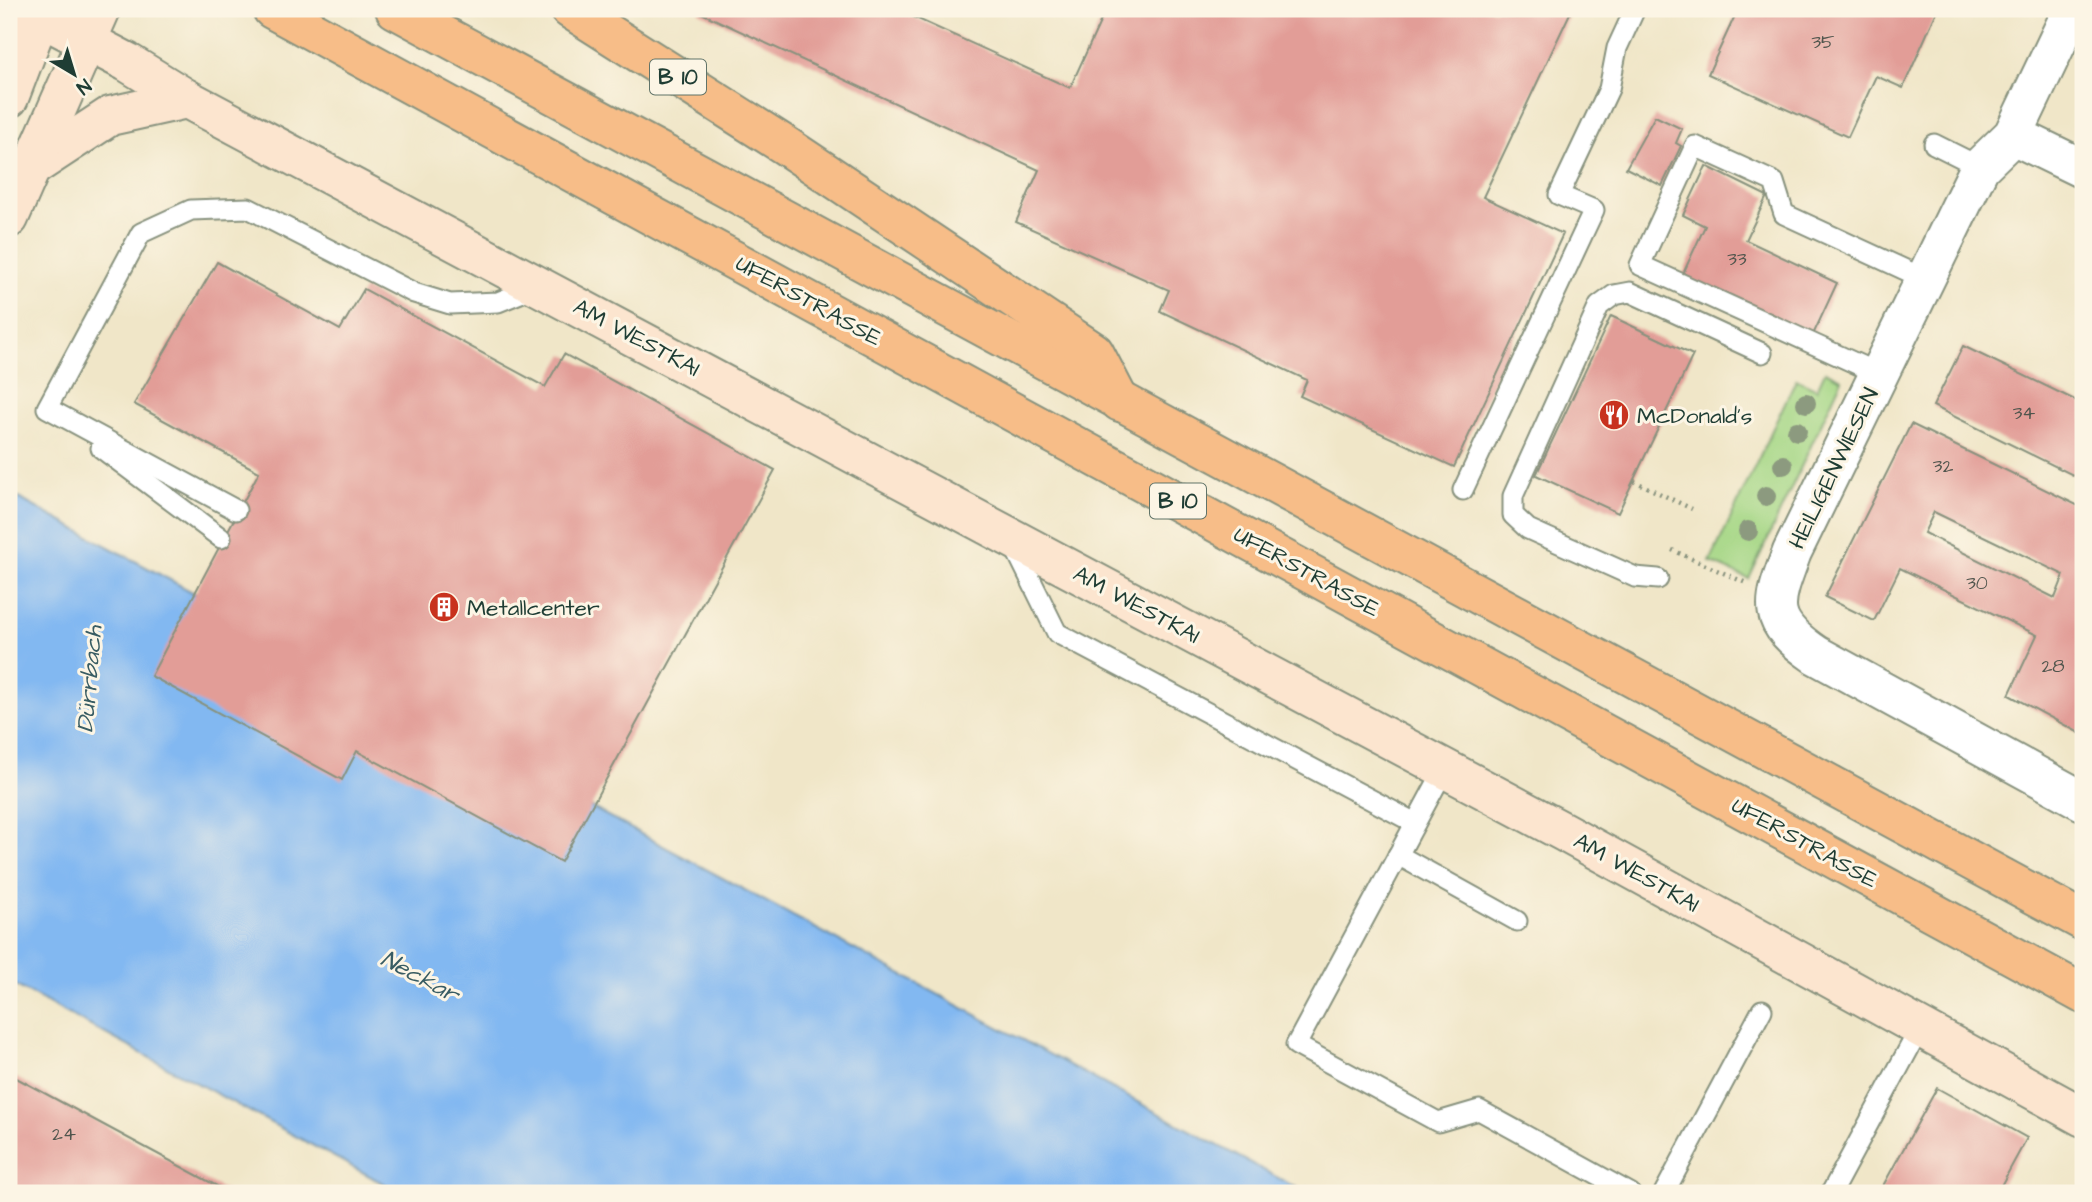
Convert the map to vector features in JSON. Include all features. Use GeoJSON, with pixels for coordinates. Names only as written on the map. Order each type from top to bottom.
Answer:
{"type":"FeatureCollection","features":[{"type":"Feature","properties":{"kind":"highway","name":"UFERSTRASSE"},"geometry":{"type":"LineString","coordinates":[[272,9],[2083,993]]}},
{"type":"Feature","properties":{"kind":"highway","name":"B 10"},"geometry":{"type":"LineString","coordinates":[[395,9],[2083,921]]}},
{"type":"Feature","properties":{"kind":"highway","name":"B 10"},"geometry":{"type":"LineString","coordinates":[[570,9],[786,146],[1094,352],[1120,402]]}},
{"type":"Feature","properties":{"kind":"main road","name":"AM WESTKAI"},"geometry":{"type":"LineString","coordinates":[[36,11],[94,25],[187,99],[1445,768],[2083,1117]]}},
{"type":"Feature","properties":{"kind":"main road"},"geometry":{"type":"LineString","coordinates":[[9,98],[36,11]]}},
{"type":"Feature","properties":{"kind":"main road"},"geometry":{"type":"LineString","coordinates":[[9,218],[94,25]]}},
{"type":"Feature","properties":{"kind":"main road"},"geometry":{"type":"LineString","coordinates":[[31,168],[110,116],[187,99]]}},
{"type":"Feature","properties":{"kind":"street","name":"HEILIGENWIESEN"},"geometry":{"type":"LineString","coordinates":[[1775,597],[1792,552],[1980,167],[2013,135],[2073,9]]}},
{"type":"Feature","properties":{"kind":"street"},"geometry":{"type":"LineString","coordinates":[[2013,135],[2083,169]]}},
{"type":"Feature","properties":{"kind":"street"},"geometry":{"type":"LineString","coordinates":[[1775,597],[1779,619],[1791,638],[1816,655],[2083,802]]}},
{"type":"Feature","properties":{"kind":"lane"},"geometry":{"type":"LineString","coordinates":[[1463,490],[1594,210],[1559,195],[1609,89],[1617,48],[1635,9]]}},
{"type":"Feature","properties":{"kind":"lane"},"geometry":{"type":"LineString","coordinates":[[1934,144],[1980,167]]}},
{"type":"Feature","properties":{"kind":"lane"},"geometry":{"type":"LineString","coordinates":[[1879,374],[1640,265],[1695,146],[1774,182],[1784,214],[1925,278]]}},
{"type":"Feature","properties":{"kind":"lane"},"geometry":{"type":"LineString","coordinates":[[47,408],[141,233],[191,210],[248,208],[414,293],[450,304],[498,302],[541,285]]}},
{"type":"Feature","properties":{"kind":"lane"},"geometry":{"type":"LineString","coordinates":[[1658,579],[1635,577],[1528,529],[1513,515],[1513,496],[1599,306],[1614,295],[1630,292],[1762,353]]}},
{"type":"Feature","properties":{"kind":"lane"},"geometry":{"type":"LineString","coordinates":[[47,408],[236,510]]}},
{"type":"Feature","properties":{"kind":"lane"},"geometry":{"type":"LineString","coordinates":[[47,408],[221,538]]}},
{"type":"Feature","properties":{"kind":"lane"},"geometry":{"type":"LineString","coordinates":[[1009,536],[1057,633],[1415,823]]}},
{"type":"Feature","properties":{"kind":"lane"},"geometry":{"type":"LineString","coordinates":[[1445,768],[1296,1045],[1438,1122],[1479,1110],[1630,1193]]}},
{"type":"Feature","properties":{"kind":"lane"},"geometry":{"type":"LineString","coordinates":[[1398,855],[1517,921]]}},
{"type":"Feature","properties":{"kind":"lane"},"geometry":{"type":"LineString","coordinates":[[1664,1193],[1762,1010]]}},
{"type":"Feature","properties":{"kind":"lane"},"geometry":{"type":"LineString","coordinates":[[1831,1193],[1920,1028]]}},
{"type":"Feature","properties":{"kind":"path"},"geometry":{"type":"LineString","coordinates":[[1634,481],[1692,509]]}},
{"type":"Feature","properties":{"kind":"path"},"geometry":{"type":"LineString","coordinates":[[1672,550],[1775,597]]}},
{"type":"Feature","properties":{"kind":"green space"},"geometry":{"type":"Polygon","coordinates":[[[1825,371],[1842,379],[1749,579],[1710,562],[1796,379],[1817,389],[1825,371]]]}},
{"type":"Feature","properties":{"kind":"water"},"geometry":{"type":"Polygon","coordinates":[[[9,493],[1306,1193],[401,1193],[9,982],[9,493]]]}},
{"type":"Feature","properties":{"kind":"building"},"geometry":{"type":"Polygon","coordinates":[[[700,9],[896,9],[1070,88],[1106,9],[1572,9],[1483,197],[1563,234],[1454,467],[1300,396],[1307,380],[1160,311],[1169,290],[1016,222],[1039,170],[699,12],[700,9]]]}},
{"type":"Feature","properties":{"kind":"building"},"geometry":{"type":"Polygon","coordinates":[[[1738,9],[1938,9],[1903,88],[1876,76],[1848,137],[1708,74],[1738,9]]]}},
{"type":"Feature","properties":{"kind":"building"},"geometry":{"type":"Polygon","coordinates":[[[1655,116],[1682,129],[1676,143],[1681,146],[1662,186],[1626,168],[1655,116]]]}},
{"type":"Feature","properties":{"kind":"building"},"geometry":{"type":"Polygon","coordinates":[[[1706,166],[1767,196],[1746,240],[1837,283],[1812,337],[1682,276],[1705,226],[1683,215],[1706,166]]]}},
{"type":"Feature","properties":{"kind":"building","name":"Metallcenter"},"geometry":{"type":"Polygon","coordinates":[[[217,262],[340,330],[364,289],[545,387],[564,354],[775,470],[561,862],[357,751],[342,780],[151,676],[259,472],[134,404],[217,262]]]}},
{"type":"Feature","properties":{"kind":"building","name":"McDonald's"},"geometry":{"type":"Polygon","coordinates":[[[1611,316],[1693,355],[1618,513],[1536,475],[1611,316]]]}},
{"type":"Feature","properties":{"kind":"building"},"geometry":{"type":"Polygon","coordinates":[[[1963,346],[2083,404],[2083,480],[1933,406],[1963,346]]]}},
{"type":"Feature","properties":{"kind":"building"},"geometry":{"type":"Polygon","coordinates":[[[1911,424],[2083,508],[2083,735],[2009,695],[2037,635],[1900,568],[1874,621],[1825,597],[1911,424]],[[1934,512],[1924,533],[2055,598],[2064,575],[1934,512]]]}},
{"type":"Feature","properties":{"kind":"building"},"geometry":{"type":"Polygon","coordinates":[[[9,1074],[230,1193],[9,1193],[9,1074]]]}},
{"type":"Feature","properties":{"kind":"building"},"geometry":{"type":"Polygon","coordinates":[[[1937,1088],[2027,1138],[1997,1193],[1879,1193],[1937,1088]]]}},
{"type":"Feature","properties":{"kind":"place","name":"McDonald's"},"geometry":{"type":"Point","coordinates":[1614,415]}},
{"type":"Feature","properties":{"kind":"place","name":"Metallcenter"},"geometry":{"type":"Point","coordinates":[444,607]}},
{"type":"Feature","properties":{"kind":"water label","name":"Dürrbach"},"geometry":{"type":"Point","coordinates":[89,679]}},
{"type":"Feature","properties":{"kind":"water label","name":"Neckar"},"geometry":{"type":"Point","coordinates":[420,976]}}]}
